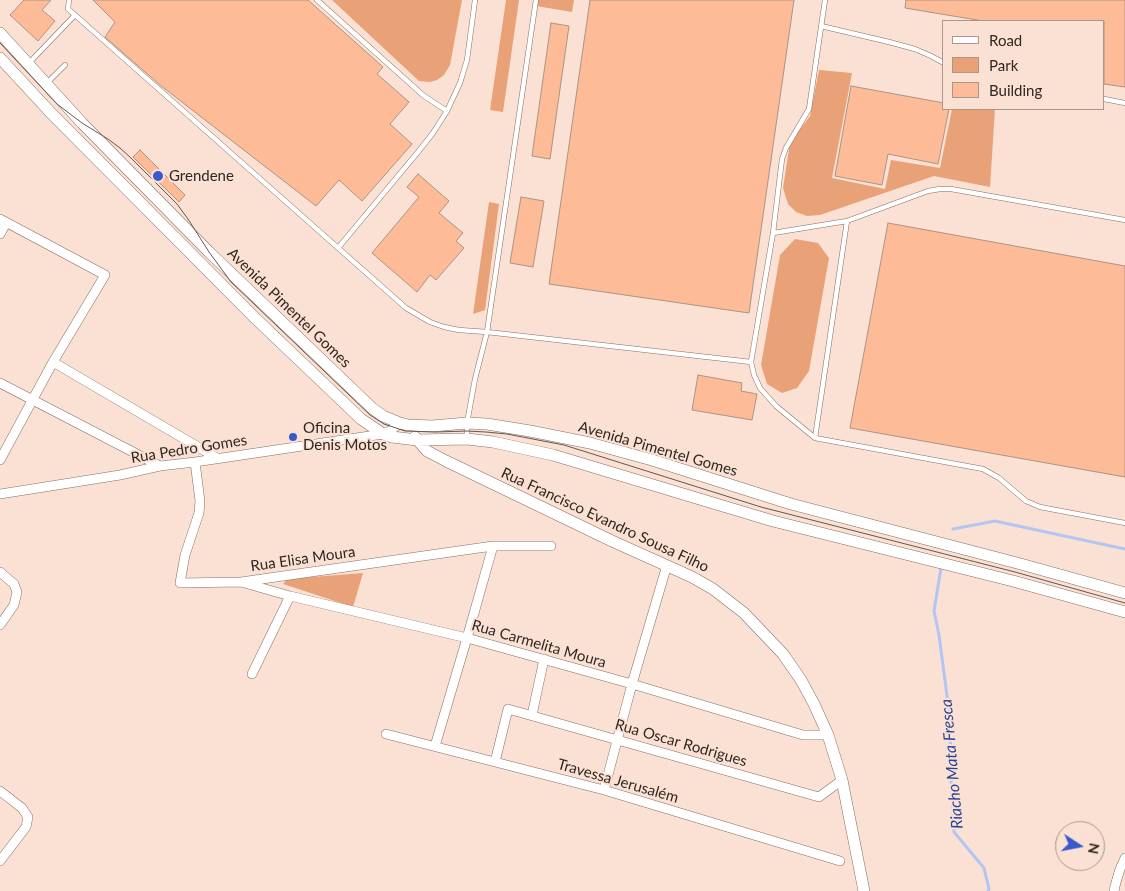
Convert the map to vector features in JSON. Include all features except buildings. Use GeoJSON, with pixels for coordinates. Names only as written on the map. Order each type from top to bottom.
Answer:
{"type":"FeatureCollection","features":[{"type":"Feature","properties":{"kind":"main road","name":"Avenida Pimentel Gomes"},"geometry":{"type":"LineString","coordinates":[[0,33],[82,123],[229,272],[372,408],[383,416],[404,424],[438,426],[467,423],[530,431],[606,447],[790,504],[1125,593]]}},
{"type":"Feature","properties":{"kind":"main road","name":"Avenida Pimentel Gomes"},"geometry":{"type":"LineString","coordinates":[[0,58],[50,113],[240,303],[361,419],[383,434],[417,440],[467,439],[493,442],[553,455],[774,521],[1027,584],[1125,612]]}},
{"type":"Feature","properties":{"kind":"main road"},"geometry":{"type":"LineString","coordinates":[[404,424],[417,440]]}},
{"type":"Feature","properties":{"kind":"main road","name":"Rua Francisco Evandro Sousa Filho"},"geometry":{"type":"LineString","coordinates":[[417,440],[427,451],[446,461],[612,541],[692,576],[713,589],[744,613],[765,634],[801,680],[828,735],[842,780],[864,891]]}},
{"type":"Feature","properties":{"kind":"main road"},"geometry":{"type":"LineString","coordinates":[[646,482],[652,460]]}},
{"type":"Feature","properties":{"kind":"street"},"geometry":{"type":"LineString","coordinates":[[0,234],[3,221],[105,275],[53,362],[0,460]]}},
{"type":"Feature","properties":{"kind":"street"},"geometry":{"type":"LineString","coordinates":[[53,362],[218,458]]}},
{"type":"Feature","properties":{"kind":"street"},"geometry":{"type":"LineString","coordinates":[[0,383],[160,466]]}},
{"type":"Feature","properties":{"kind":"street"},"geometry":{"type":"LineString","coordinates":[[383,434],[404,424]]}},
{"type":"Feature","properties":{"kind":"street","name":"Rua Pedro Gomes"},"geometry":{"type":"LineString","coordinates":[[0,494],[120,475],[160,466],[383,434]]}},
{"type":"Feature","properties":{"kind":"street","name":"Rua Elisa Moura"},"geometry":{"type":"LineString","coordinates":[[195,462],[200,501],[180,583],[241,582],[493,546],[551,546]]}},
{"type":"Feature","properties":{"kind":"street"},"geometry":{"type":"LineString","coordinates":[[435,746],[493,546]]}},
{"type":"Feature","properties":{"kind":"street"},"geometry":{"type":"LineString","coordinates":[[604,790],[632,684],[667,565]]}},
{"type":"Feature","properties":{"kind":"street"},"geometry":{"type":"LineString","coordinates":[[0,572],[14,584],[17,592],[14,605],[0,626]]}},
{"type":"Feature","properties":{"kind":"street","name":"Rua Carmelita Moura"},"geometry":{"type":"LineString","coordinates":[[241,582],[290,596],[467,638],[632,684],[803,735],[828,735]]}},
{"type":"Feature","properties":{"kind":"street"},"geometry":{"type":"LineString","coordinates":[[252,674],[290,596]]}},
{"type":"Feature","properties":{"kind":"street"},"geometry":{"type":"LineString","coordinates":[[532,715],[544,659]]}},
{"type":"Feature","properties":{"kind":"street","name":"Rua Oscar Rodrigues"},"geometry":{"type":"LineString","coordinates":[[495,762],[508,709],[819,797],[842,780]]}},
{"type":"Feature","properties":{"kind":"street","name":"Travessa Jerusalém"},"geometry":{"type":"LineString","coordinates":[[386,734],[604,790],[840,861]]}},
{"type":"Feature","properties":{"kind":"street"},"geometry":{"type":"LineString","coordinates":[[0,791],[16,802],[28,817],[26,827],[0,861]]}},
{"type":"Feature","properties":{"kind":"street"},"geometry":{"type":"LineString","coordinates":[[1114,891],[1114,886],[1122,870],[1125,858]]}},
{"type":"Feature","properties":{"kind":"lane"},"geometry":{"type":"LineString","coordinates":[[69,0],[68,9],[406,308],[418,316],[444,327],[459,330],[751,362]]}},
{"type":"Feature","properties":{"kind":"lane"},"geometry":{"type":"LineString","coordinates":[[317,0],[424,96],[447,111]]}},
{"type":"Feature","properties":{"kind":"lane"},"geometry":{"type":"LineString","coordinates":[[338,248],[418,152],[447,111],[460,83],[467,60],[475,0]]}},
{"type":"Feature","properties":{"kind":"lane"},"geometry":{"type":"LineString","coordinates":[[467,439],[467,423],[475,379],[487,332],[536,0]]}},
{"type":"Feature","properties":{"kind":"lane"},"geometry":{"type":"LineString","coordinates":[[825,0],[808,109],[786,148],[782,159],[773,233],[751,362],[760,388],[776,406],[815,438],[983,469],[998,478],[1026,501],[1040,507],[1125,523]]}},
{"type":"Feature","properties":{"kind":"lane"},"geometry":{"type":"LineString","coordinates":[[28,64],[75,15]]}},
{"type":"Feature","properties":{"kind":"lane"},"geometry":{"type":"LineString","coordinates":[[821,26],[915,49],[942,62]]}},
{"type":"Feature","properties":{"kind":"lane"},"geometry":{"type":"LineString","coordinates":[[46,84],[65,65]]}},
{"type":"Feature","properties":{"kind":"lane"},"geometry":{"type":"LineString","coordinates":[[1105,99],[1125,103]]}},
{"type":"Feature","properties":{"kind":"lane"},"geometry":{"type":"LineString","coordinates":[[773,233],[847,221],[928,191],[940,189],[1125,220]]}},
{"type":"Feature","properties":{"kind":"lane"},"geometry":{"type":"LineString","coordinates":[[815,438],[847,221]]}},
{"type":"Feature","properties":{"kind":"green space"},"geometry":{"type":"Polygon","coordinates":[[[332,0],[462,0],[450,65],[444,75],[430,82],[419,81],[332,0]]]}},
{"type":"Feature","properties":{"kind":"green space"},"geometry":{"type":"Polygon","coordinates":[[[506,0],[519,0],[503,112],[490,110],[506,0]]]}},
{"type":"Feature","properties":{"kind":"green space"},"geometry":{"type":"Polygon","coordinates":[[[538,0],[574,0],[572,12],[536,6],[538,0]]]}},
{"type":"Feature","properties":{"kind":"green space"},"geometry":{"type":"Polygon","coordinates":[[[819,70],[852,73],[832,178],[885,189],[891,160],[940,168],[952,110],[995,110],[990,187],[934,176],[820,215],[807,216],[796,212],[788,204],[783,188],[790,143],[810,116],[819,70]]]}},
{"type":"Feature","properties":{"kind":"green space"},"geometry":{"type":"Polygon","coordinates":[[[489,202],[499,204],[485,310],[473,314],[489,202]]]}},
{"type":"Feature","properties":{"kind":"green space"},"geometry":{"type":"Polygon","coordinates":[[[795,239],[818,243],[829,258],[809,371],[797,388],[782,393],[767,384],[761,365],[780,255],[795,239]]]}},
{"type":"Feature","properties":{"kind":"green space"},"geometry":{"type":"Polygon","coordinates":[[[363,573],[353,607],[283,584],[287,579],[363,573]]]}},
{"type":"Feature","properties":{"kind":"waterway","name":"Riacho Mata Fresca"},"geometry":{"type":"LineString","coordinates":[[953,529],[995,521],[1125,549]]}},
{"type":"Feature","properties":{"kind":"waterway","name":"Riacho Mata Fresca"},"geometry":{"type":"LineString","coordinates":[[941,568],[934,611],[950,719],[954,832],[984,868],[988,891]]}},
{"type":"Feature","properties":{"kind":"tram line"},"geometry":{"type":"LineString","coordinates":[[0,43],[57,104],[82,123],[108,139],[131,158],[177,204],[231,282],[370,415],[384,424],[405,431],[486,432],[564,445],[761,507],[1015,572],[1125,603]]}},
{"type":"Feature","properties":{"kind":"place","name":"Grendene"},"geometry":{"type":"Point","coordinates":[158,176]}},
{"type":"Feature","properties":{"kind":"place","name":"Oficina Denis Motos"},"geometry":{"type":"Point","coordinates":[293,437]}}]}
